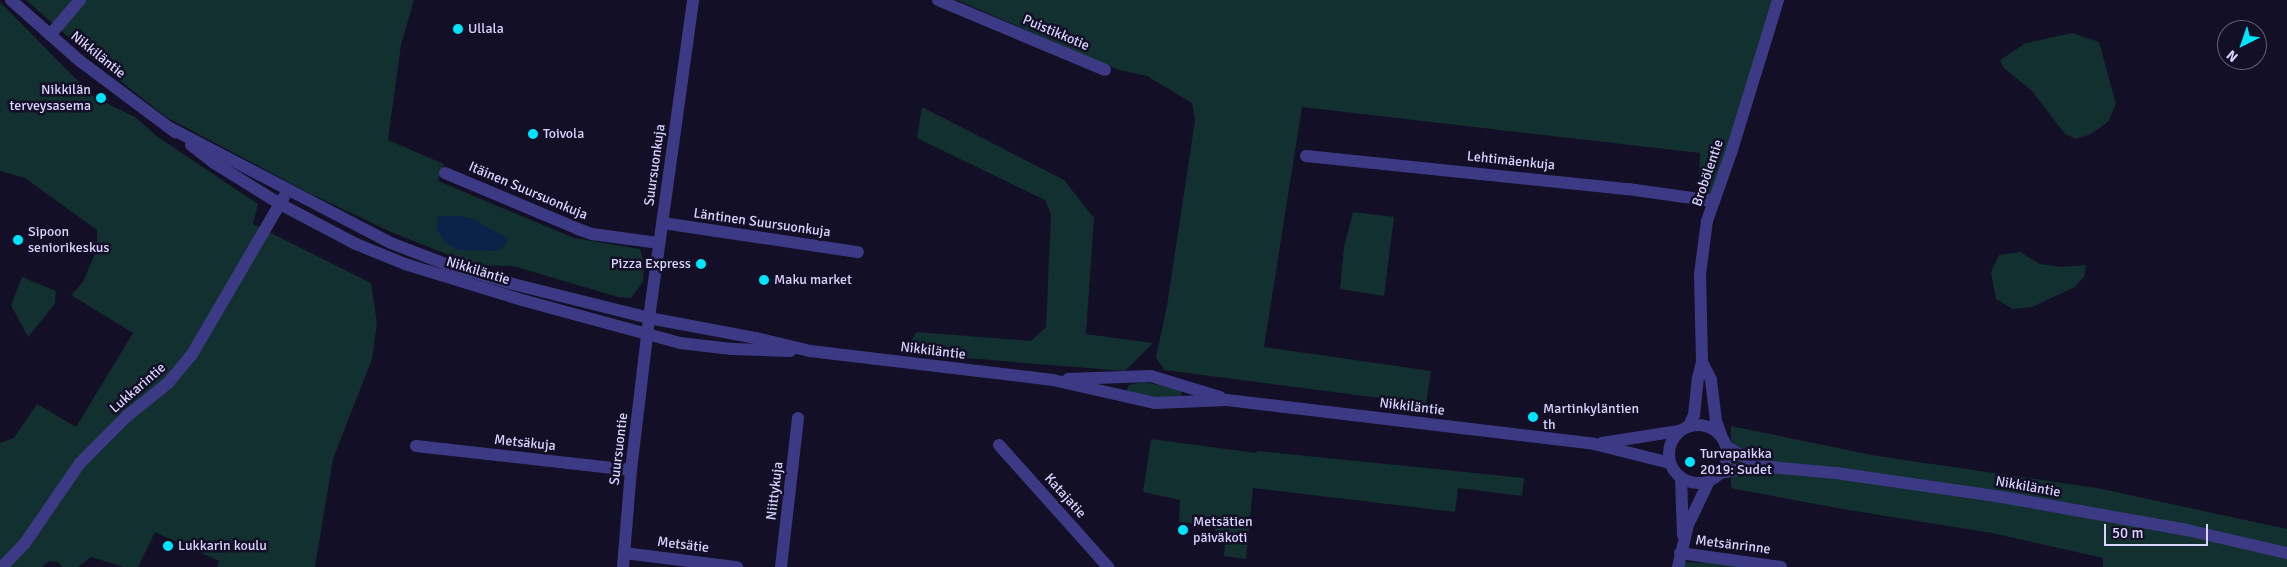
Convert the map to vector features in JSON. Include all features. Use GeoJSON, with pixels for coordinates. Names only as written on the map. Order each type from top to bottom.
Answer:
{"type":"FeatureCollection","features":[{"type":"Feature","properties":{"kind":"street","name":"Nikkiläntie"},"geometry":{"type":"LineString","coordinates":[[11,0],[80,61],[214,163],[280,204],[356,244],[405,264],[647,335],[680,343],[732,349],[810,351],[1053,380],[1155,403],[1227,400],[1594,444],[1670,463]]}},
{"type":"Feature","properties":{"kind":"street"},"geometry":{"type":"LineString","coordinates":[[50,35],[80,0]]}},
{"type":"Feature","properties":{"kind":"street","name":"Suursuonkuja"},"geometry":{"type":"LineString","coordinates":[[647,335],[693,0]]}},
{"type":"Feature","properties":{"kind":"street","name":"Puistikkotie"},"geometry":{"type":"LineString","coordinates":[[938,0],[1105,70]]}},
{"type":"Feature","properties":{"kind":"street","name":"Brobölentie"},"geometry":{"type":"LineString","coordinates":[[1684,429],[1694,415],[1698,378],[1702,362],[1700,274],[1704,239],[1713,201],[1731,153],[1778,0]]}},
{"type":"Feature","properties":{"kind":"street","name":"Nikkiläntie"},"geometry":{"type":"LineString","coordinates":[[170,128],[254,170],[288,190],[391,243],[448,265],[513,284],[649,318],[756,338],[810,351]]}},
{"type":"Feature","properties":{"kind":"street","name":"Lehtimäenkuja"},"geometry":{"type":"LineString","coordinates":[[1306,156],[1628,189],[1713,201]]}},
{"type":"Feature","properties":{"kind":"street","name":"Itäinen Suursuonkuja"},"geometry":{"type":"LineString","coordinates":[[445,173],[592,234],[659,243]]}},
{"type":"Feature","properties":{"kind":"street","name":"Lukkarintie"},"geometry":{"type":"LineString","coordinates":[[2,567],[25,543],[80,463],[127,416],[168,383],[183,366],[211,324],[288,190]]}},
{"type":"Feature","properties":{"kind":"street","name":"Läntinen Suursuonkuja"},"geometry":{"type":"LineString","coordinates":[[663,223],[858,252]]}},
{"type":"Feature","properties":{"kind":"street","name":"Suursuontie"},"geometry":{"type":"LineString","coordinates":[[622,567],[647,335]]}},
{"type":"Feature","properties":{"kind":"street","name":"Brobölentie"},"geometry":{"type":"LineString","coordinates":[[1702,362],[1712,380],[1716,421],[1724,441]]}},
{"type":"Feature","properties":{"kind":"street","name":"Nikkiläntie"},"geometry":{"type":"LineString","coordinates":[[1053,380],[1151,376],[1227,400]]}},
{"type":"Feature","properties":{"kind":"street","name":"Niittykuja"},"geometry":{"type":"LineString","coordinates":[[781,567],[798,418]]}},
{"type":"Feature","properties":{"kind":"street"},"geometry":{"type":"LineString","coordinates":[[1681,478],[1699,483],[1709,481],[1720,473],[1728,456],[1724,441],[1706,426],[1684,429],[1670,446],[1670,463],[1681,478],[1684,537]]}},
{"type":"Feature","properties":{"kind":"street","name":"Nikkiläntie"},"geometry":{"type":"LineString","coordinates":[[1594,444],[1684,429]]}},
{"type":"Feature","properties":{"kind":"street","name":"Nikkiläntie"},"geometry":{"type":"LineString","coordinates":[[1724,441],[1760,466]]}},
{"type":"Feature","properties":{"kind":"street","name":"Katajatie"},"geometry":{"type":"LineString","coordinates":[[999,445],[1108,567]]}},
{"type":"Feature","properties":{"kind":"street","name":"Metsäkuja"},"geometry":{"type":"LineString","coordinates":[[416,446],[631,470]]}},
{"type":"Feature","properties":{"kind":"street","name":"Nikkiläntie"},"geometry":{"type":"LineString","coordinates":[[1720,473],[1760,466],[1836,473],[1996,496],[2187,530],[2287,553]]}},
{"type":"Feature","properties":{"kind":"street"},"geometry":{"type":"LineString","coordinates":[[1678,567],[1684,537],[1709,481]]}},
{"type":"Feature","properties":{"kind":"street","name":"Metsätie"},"geometry":{"type":"LineString","coordinates":[[624,553],[737,567]]}},
{"type":"Feature","properties":{"kind":"street","name":"Metsänrinne"},"geometry":{"type":"LineString","coordinates":[[1680,553],[1781,567]]}},
{"type":"Feature","properties":{"kind":"green space"},"geometry":{"type":"Polygon","coordinates":[[[26,0],[414,0],[401,45],[388,140],[444,164],[438,181],[574,238],[640,249],[644,263],[643,282],[631,298],[618,297],[513,266],[474,265],[391,232],[311,194],[166,117],[104,68],[26,0]]]}},
{"type":"Feature","properties":{"kind":"green space"},"geometry":{"type":"Polygon","coordinates":[[[957,0],[1778,0],[1713,201],[1698,199],[1700,153],[1302,107],[1264,347],[1431,371],[1426,404],[1164,370],[1156,357],[1167,306],[1195,120],[1192,103],[1147,76],[1119,70],[957,0]]]}},
{"type":"Feature","properties":{"kind":"green space"},"geometry":{"type":"Polygon","coordinates":[[[0,2],[94,97],[135,117],[158,137],[258,204],[253,224],[371,283],[377,323],[372,359],[333,459],[315,567],[217,567],[219,561],[155,532],[138,567],[124,567],[91,557],[78,567],[62,567],[58,562],[49,561],[42,567],[0,567],[0,443],[14,438],[37,404],[76,427],[133,333],[71,295],[83,282],[97,249],[97,230],[25,178],[0,171],[0,2]]]}},
{"type":"Feature","properties":{"kind":"green space"},"geometry":{"type":"Polygon","coordinates":[[[2072,33],[2099,42],[2116,104],[2108,122],[2091,134],[2076,139],[2065,134],[2032,91],[2004,68],[2000,60],[2026,43],[2072,33]]]}},
{"type":"Feature","properties":{"kind":"green space"},"geometry":{"type":"Polygon","coordinates":[[[922,107],[1064,180],[1094,218],[1086,334],[1153,343],[1125,371],[903,353],[917,332],[1031,341],[1046,327],[1051,214],[1045,200],[917,138],[922,107]]]}},
{"type":"Feature","properties":{"kind":"green space"},"geometry":{"type":"Polygon","coordinates":[[[1353,212],[1394,217],[1384,296],[1340,289],[1344,247],[1353,212]]]}},
{"type":"Feature","properties":{"kind":"green space"},"geometry":{"type":"Polygon","coordinates":[[[2020,252],[2040,264],[2061,267],[2086,265],[2084,277],[2075,287],[2032,307],[2013,309],[1996,299],[1991,272],[1999,255],[2020,252]]]}},
{"type":"Feature","properties":{"kind":"green space"},"geometry":{"type":"Polygon","coordinates":[[[22,277],[56,291],[55,304],[28,337],[11,305],[22,277]]]}},
{"type":"Feature","properties":{"kind":"green space"},"geometry":{"type":"Polygon","coordinates":[[[1143,382],[1170,387],[1181,391],[1182,396],[1159,399],[1126,391],[1129,385],[1143,382]]]}},
{"type":"Feature","properties":{"kind":"green space"},"geometry":{"type":"Polygon","coordinates":[[[1731,426],[1877,456],[2097,488],[2287,529],[2287,567],[2103,567],[2103,558],[1992,533],[1848,510],[1735,489],[1731,487],[1731,426]]]}},
{"type":"Feature","properties":{"kind":"green space"},"geometry":{"type":"Polygon","coordinates":[[[1151,439],[1256,453],[1257,451],[1524,478],[1522,496],[1458,488],[1455,512],[1253,488],[1246,559],[1224,556],[1226,534],[1215,531],[1215,525],[1179,522],[1180,500],[1143,492],[1151,439]]]}},
{"type":"Feature","properties":{"kind":"green space"},"geometry":{"type":"Polygon","coordinates":[[[1679,562],[1765,564],[1778,567],[1678,567],[1679,562]]]}},
{"type":"Feature","properties":{"kind":"water"},"geometry":{"type":"Polygon","coordinates":[[[438,216],[458,216],[474,219],[508,239],[505,245],[498,251],[459,250],[445,242],[436,228],[438,216]]]}},
{"type":"Feature","properties":{"kind":"place","name":"Ullala"},"geometry":{"type":"Point","coordinates":[458,29]}},
{"type":"Feature","properties":{"kind":"place","name":"Nikkilän terveysasema"},"geometry":{"type":"Point","coordinates":[101,98]}},
{"type":"Feature","properties":{"kind":"place","name":"Toivola"},"geometry":{"type":"Point","coordinates":[533,134]}},
{"type":"Feature","properties":{"kind":"place","name":"Sipoon seniorikeskus"},"geometry":{"type":"Point","coordinates":[18,240]}},
{"type":"Feature","properties":{"kind":"place","name":"Pizza Express"},"geometry":{"type":"Point","coordinates":[701,264]}},
{"type":"Feature","properties":{"kind":"place","name":"Maku market"},"geometry":{"type":"Point","coordinates":[764,280]}},
{"type":"Feature","properties":{"kind":"place","name":"Martinkyläntien th"},"geometry":{"type":"Point","coordinates":[1533,417]}},
{"type":"Feature","properties":{"kind":"place","name":"Turvapaikka 2019: Sudet"},"geometry":{"type":"Point","coordinates":[1690,462]}},
{"type":"Feature","properties":{"kind":"place","name":"Metsätien päiväkoti"},"geometry":{"type":"Point","coordinates":[1183,530]}},
{"type":"Feature","properties":{"kind":"place","name":"Lukkarin koulu"},"geometry":{"type":"Point","coordinates":[168,546]}}]}
